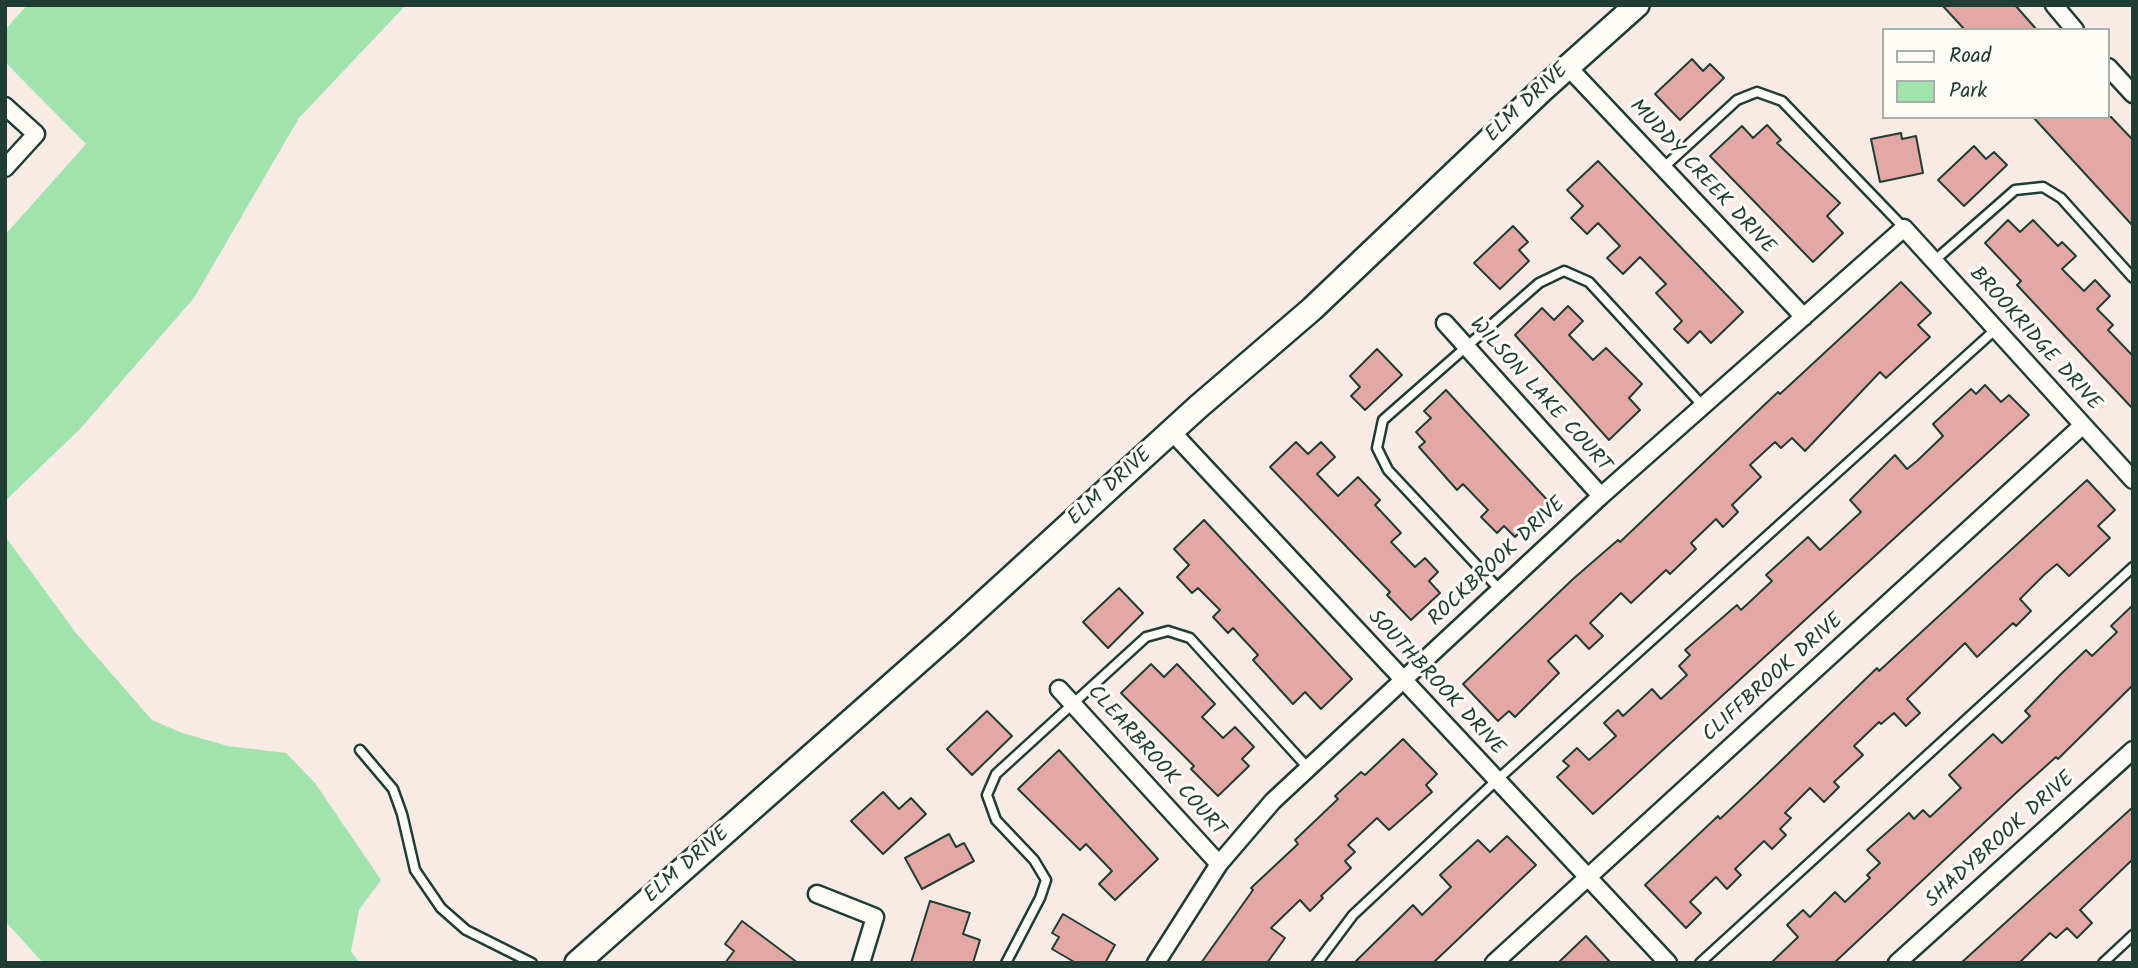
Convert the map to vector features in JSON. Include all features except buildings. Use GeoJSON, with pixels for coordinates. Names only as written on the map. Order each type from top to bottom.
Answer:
{"type":"FeatureCollection","features":[{"type":"Feature","properties":{"kind":"street","name":"ELM DRIVE"},"geometry":{"type":"LineString","coordinates":[[577,963],[1198,407],[1312,309],[1637,5]]}},
{"type":"Feature","properties":{"kind":"street"},"geometry":{"type":"LineString","coordinates":[[2054,5],[2074,28]]}},
{"type":"Feature","properties":{"kind":"street","name":"MUDDY CREEK DRIVE"},"geometry":{"type":"LineString","coordinates":[[1568,67],[1804,317]]}},
{"type":"Feature","properties":{"kind":"street"},"geometry":{"type":"LineString","coordinates":[[2110,68],[2133,94]]}},
{"type":"Feature","properties":{"kind":"street"},"geometry":{"type":"LineString","coordinates":[[5,106],[37,134],[5,168]]}},
{"type":"Feature","properties":{"kind":"street","name":"BROOKRIDGE DRIVE"},"geometry":{"type":"LineString","coordinates":[[1904,228],[2133,480]]}},
{"type":"Feature","properties":{"kind":"street","name":"ROCKBROOK DRIVE"},"geometry":{"type":"LineString","coordinates":[[1156,963],[1219,864],[1273,802],[1601,496],[1904,228]]}},
{"type":"Feature","properties":{"kind":"street","name":"WILSON LAKE COURT"},"geometry":{"type":"LineString","coordinates":[[1445,323],[1601,496]]}},
{"type":"Feature","properties":{"kind":"street","name":"CLIFFBROOK DRIVE"},"geometry":{"type":"LineString","coordinates":[[1494,963],[2083,425]]}},
{"type":"Feature","properties":{"kind":"street","name":"SOUTHBROOK DRIVE"},"geometry":{"type":"LineString","coordinates":[[1172,433],[1668,963]]}},
{"type":"Feature","properties":{"kind":"street","name":"CLEARBROOK COURT"},"geometry":{"type":"LineString","coordinates":[[1059,689],[1219,864]]}},
{"type":"Feature","properties":{"kind":"street","name":"SHADYBROOK DRIVE"},"geometry":{"type":"LineString","coordinates":[[1897,963],[2133,750]]}},
{"type":"Feature","properties":{"kind":"street"},"geometry":{"type":"LineString","coordinates":[[817,894],[875,917],[861,963]]}},
{"type":"Feature","properties":{"kind":"lane"},"geometry":{"type":"LineString","coordinates":[[1663,168],[1737,100],[1757,92],[1782,101],[1904,228]]}},
{"type":"Feature","properties":{"kind":"lane"},"geometry":{"type":"LineString","coordinates":[[1934,261],[2015,190],[2043,187],[2061,198],[2133,278]]}},
{"type":"Feature","properties":{"kind":"lane"},"geometry":{"type":"LineString","coordinates":[[1500,590],[1388,470],[1377,448],[1383,420],[1539,283],[1564,271],[1589,282],[1703,406]]}},
{"type":"Feature","properties":{"kind":"lane"},"geometry":{"type":"LineString","coordinates":[[1317,963],[1353,915],[1497,779],[1996,329]]}},
{"type":"Feature","properties":{"kind":"lane"},"geometry":{"type":"LineString","coordinates":[[1700,963],[2133,567]]}},
{"type":"Feature","properties":{"kind":"lane"},"geometry":{"type":"LineString","coordinates":[[1006,963],[1040,898],[1046,880],[1034,860],[996,820],[987,795],[996,774],[1146,637],[1168,631],[1190,638],[1309,769]]}},
{"type":"Feature","properties":{"kind":"lane"},"geometry":{"type":"LineString","coordinates":[[360,750],[393,789],[402,814],[415,870],[442,908],[466,930],[533,963]]}},
{"type":"Feature","properties":{"kind":"lane"},"geometry":{"type":"LineString","coordinates":[[2103,963],[2133,935]]}},
{"type":"Feature","properties":{"kind":"green space"},"geometry":{"type":"Polygon","coordinates":[[[27,5],[406,5],[299,118],[194,298],[80,429],[5,501],[5,235],[86,144],[5,62],[5,30],[27,5]]]}},
{"type":"Feature","properties":{"kind":"green space"},"geometry":{"type":"Polygon","coordinates":[[[5,536],[76,633],[152,720],[182,733],[228,746],[286,753],[315,783],[381,880],[359,910],[351,952],[360,963],[43,963],[5,921],[5,536]]]}}]}
